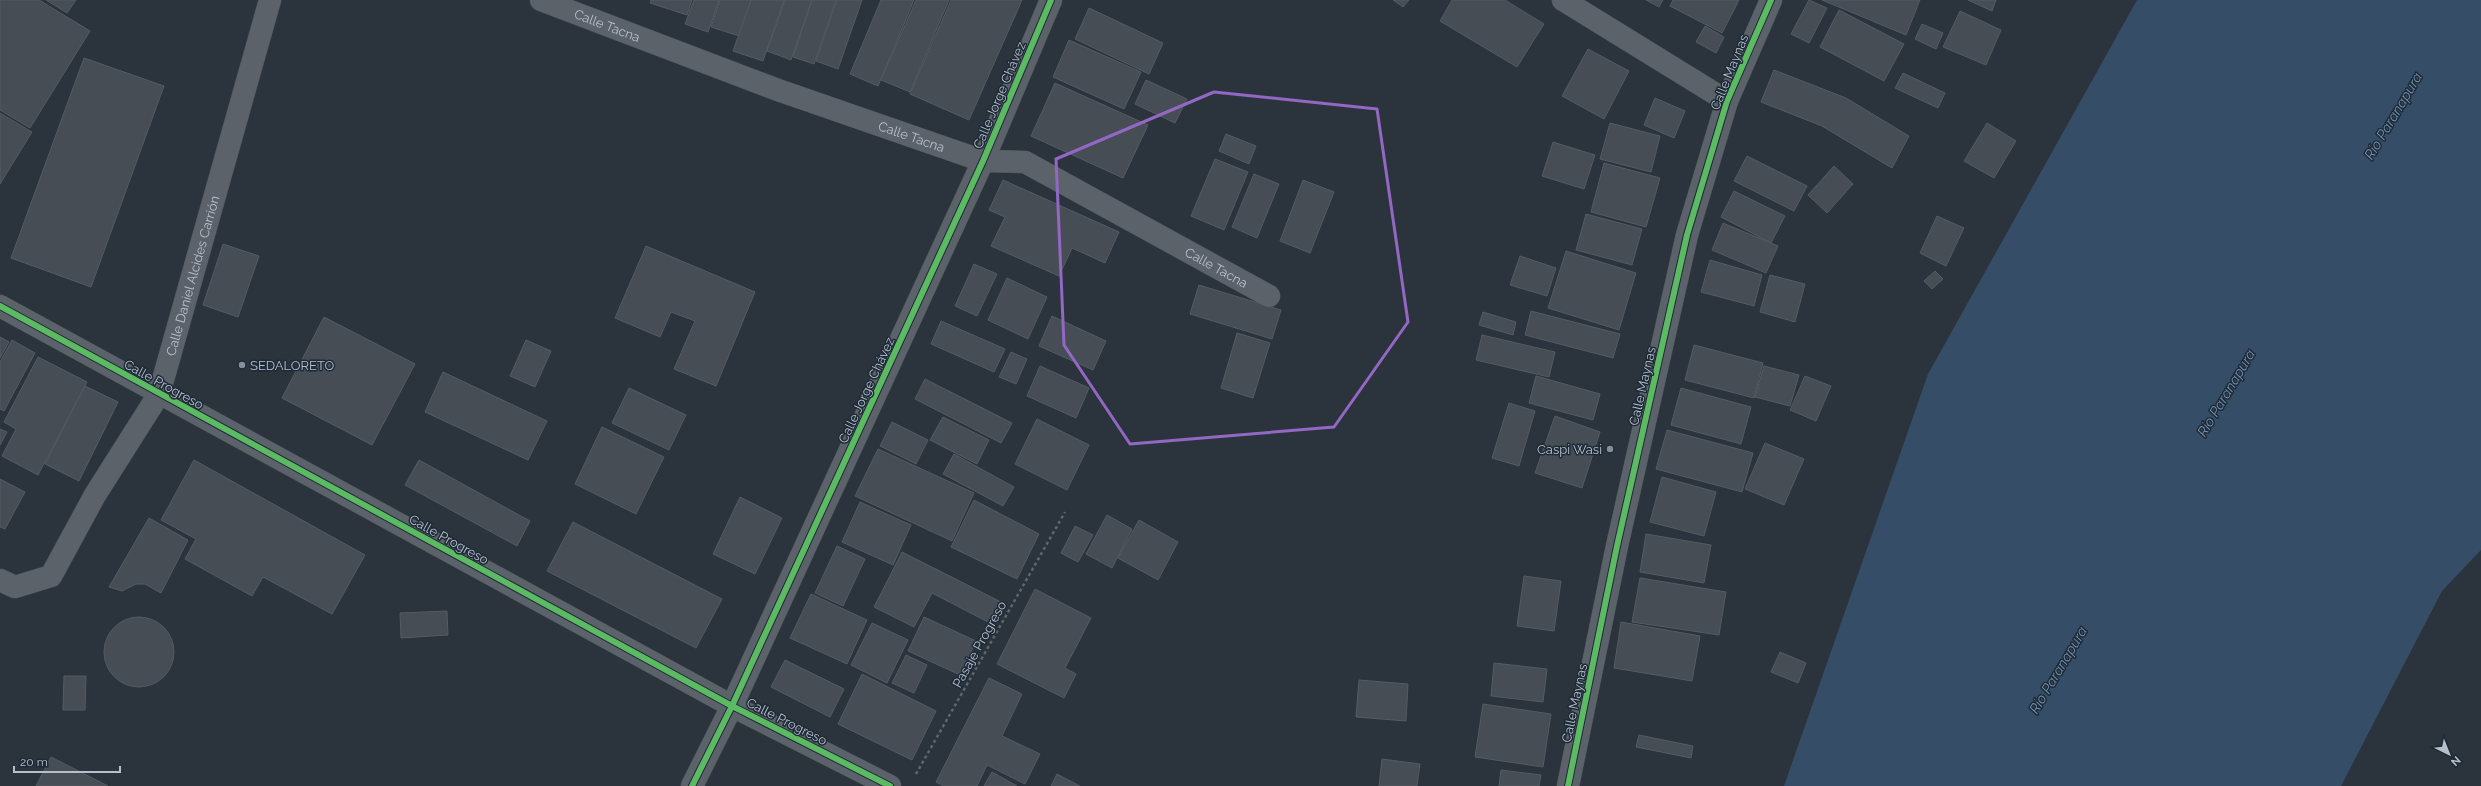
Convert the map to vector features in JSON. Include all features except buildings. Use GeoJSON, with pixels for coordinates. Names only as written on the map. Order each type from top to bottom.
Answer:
{"type":"FeatureCollection","features":[{"type":"Feature","properties":{"kind":"street","name":"Calle Daniel Alcides Carrión"},"geometry":{"type":"LineString","coordinates":[[0,580],[15,587],[51,576],[95,495],[159,394],[270,0]]}},
{"type":"Feature","properties":{"kind":"street","name":"Calle Tacna"},"geometry":{"type":"LineString","coordinates":[[541,0],[778,90],[983,162],[1025,162],[1269,296]]}},
{"type":"Feature","properties":{"kind":"street","name":"Calle Jorge Chávez"},"geometry":{"type":"LineString","coordinates":[[692,786],[732,706],[983,162],[1051,0]]}},
{"type":"Feature","properties":{"kind":"street"},"geometry":{"type":"LineString","coordinates":[[1563,0],[1727,101]]}},
{"type":"Feature","properties":{"kind":"street","name":"Calle Maynas"},"geometry":{"type":"LineString","coordinates":[[1568,786],[1617,546],[1687,235],[1727,101],[1771,0]]}},
{"type":"Feature","properties":{"kind":"street","name":"Calle Progreso"},"geometry":{"type":"LineString","coordinates":[[0,306],[732,706],[890,786]]}},
{"type":"Feature","properties":{"kind":"highlighted area"},"geometry":{"type":"Polygon","coordinates":[[[1214,92],[1377,109],[1408,322],[1334,427],[1130,444],[1064,345],[1056,159],[1214,92]]]}},
{"type":"Feature","properties":{"kind":"water","name":"Río Paranapura"},"geometry":{"type":"Polygon","coordinates":[[[2137,0],[2481,0],[2481,550],[2442,591],[2341,786],[1784,786],[1928,374],[2137,0]]]}},
{"type":"Feature","properties":{"kind":"cycle path"},"geometry":{"type":"LineString","coordinates":[[692,786],[732,706],[983,161],[1051,0]]}},
{"type":"Feature","properties":{"kind":"cycle path"},"geometry":{"type":"LineString","coordinates":[[1568,786],[1617,546],[1687,235],[1727,101],[1771,0]]}},
{"type":"Feature","properties":{"kind":"cycle path"},"geometry":{"type":"LineString","coordinates":[[0,306],[732,706],[890,786]]}},
{"type":"Feature","properties":{"kind":"place","name":"SEDALORETO"},"geometry":{"type":"Point","coordinates":[242,365]}},
{"type":"Feature","properties":{"kind":"place","name":"Caspi Wasi"},"geometry":{"type":"Point","coordinates":[1610,449]}}]}
